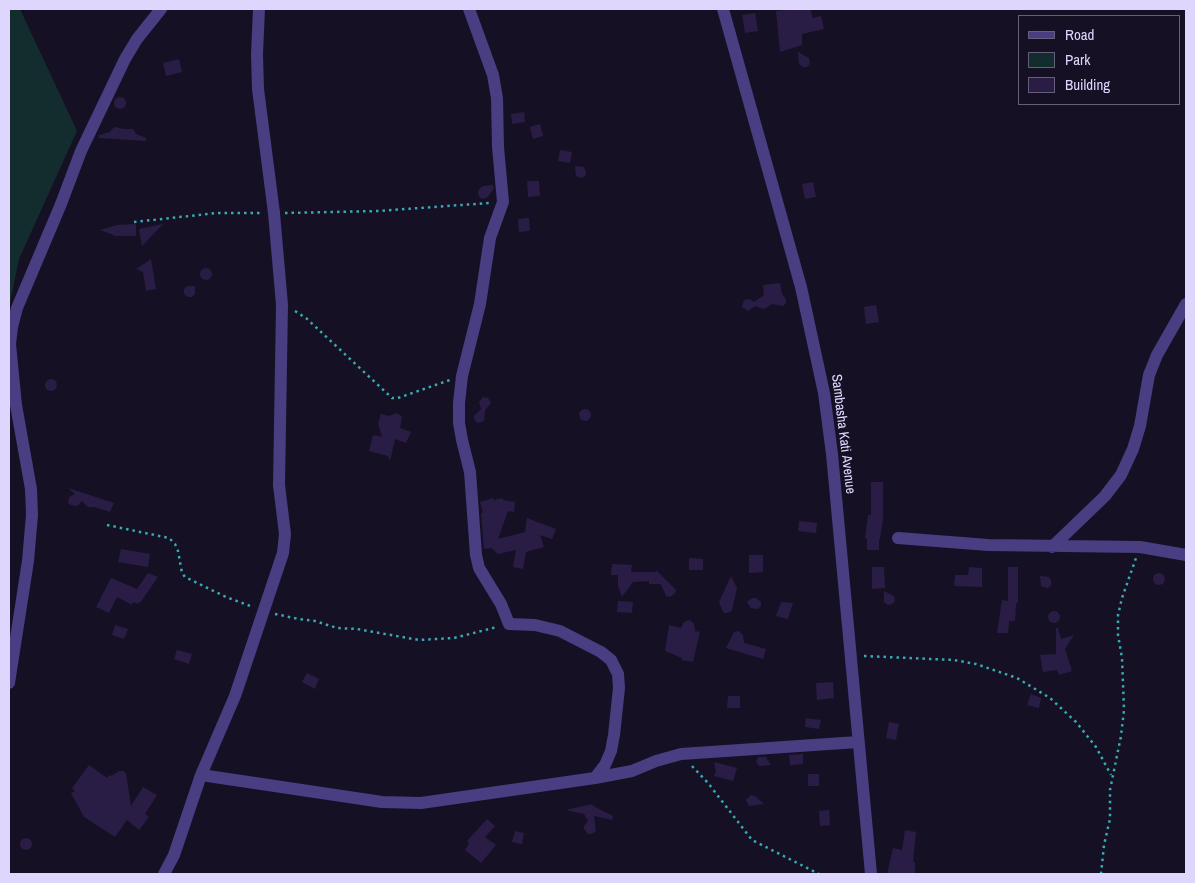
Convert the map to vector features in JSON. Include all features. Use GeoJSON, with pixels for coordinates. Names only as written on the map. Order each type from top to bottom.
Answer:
{"type":"FeatureCollection","features":[{"type":"Feature","properties":{"kind":"street"},"geometry":{"type":"LineString","coordinates":[[9,683],[29,553],[32,515],[31,489],[16,405],[10,344],[12,327],[17,308],[61,204],[80,150],[137,39],[161,9]]}},
{"type":"Feature","properties":{"kind":"street"},"geometry":{"type":"LineString","coordinates":[[164,874],[174,855],[202,775],[235,696],[284,553],[285,534],[279,485],[282,305],[274,213],[258,89],[256,54],[259,9]]}},
{"type":"Feature","properties":{"kind":"street"},"geometry":{"type":"LineString","coordinates":[[469,9],[486,53],[496,90],[498,147],[503,202],[490,238],[480,304],[462,376],[459,403],[459,423],[470,472],[476,555],[479,568],[501,604],[508,624],[535,625],[560,632],[601,652],[611,660],[618,674],[619,688],[614,735],[608,758],[595,778]]}},
{"type":"Feature","properties":{"kind":"street","name":"Sambasha Kati Avenue"},"geometry":{"type":"LineString","coordinates":[[723,9],[801,287],[824,393],[829,423],[871,874]]}},
{"type":"Feature","properties":{"kind":"street"},"geometry":{"type":"LineString","coordinates":[[1052,547],[1105,496],[1120,474],[1133,449],[1140,426],[1149,375],[1157,355],[1186,304]]}},
{"type":"Feature","properties":{"kind":"street"},"geometry":{"type":"LineString","coordinates":[[898,538],[988,545],[1140,547],[1186,554]]}},
{"type":"Feature","properties":{"kind":"street"},"geometry":{"type":"LineString","coordinates":[[202,775],[382,802],[421,802],[595,778],[632,770],[681,754],[858,742]]}},
{"type":"Feature","properties":{"kind":"path"},"geometry":{"type":"LineString","coordinates":[[134,222],[218,213],[368,211],[503,202]]}},
{"type":"Feature","properties":{"kind":"path"},"geometry":{"type":"LineString","coordinates":[[282,305],[306,318],[392,398],[398,398],[462,376]]}},
{"type":"Feature","properties":{"kind":"path"},"geometry":{"type":"LineString","coordinates":[[107,525],[169,538],[175,544],[178,551],[182,573],[185,577],[226,597],[264,611],[315,621],[336,628],[363,630],[420,640],[454,638],[508,624]]}},
{"type":"Feature","properties":{"kind":"path"},"geometry":{"type":"LineString","coordinates":[[1101,874],[1104,845],[1110,819],[1109,798],[1124,710],[1118,615],[1140,547]]}},
{"type":"Feature","properties":{"kind":"path"},"geometry":{"type":"LineString","coordinates":[[851,655],[954,660],[976,664],[1017,678],[1050,698],[1076,722],[1096,747],[1112,777]]}},
{"type":"Feature","properties":{"kind":"path"},"geometry":{"type":"LineString","coordinates":[[681,754],[708,783],[752,840],[819,874]]}},
{"type":"Feature","properties":{"kind":"green space"},"geometry":{"type":"Polygon","coordinates":[[[9,9],[20,9],[77,131],[19,259],[9,308],[9,9]]]}},
{"type":"Feature","properties":{"kind":"building"},"geometry":{"type":"Polygon","coordinates":[[[810,9],[813,18],[821,16],[824,29],[802,34],[802,45],[780,52],[776,11],[810,9]]]}},
{"type":"Feature","properties":{"kind":"building"},"geometry":{"type":"Polygon","coordinates":[[[755,13],[758,31],[745,33],[742,15],[755,13]]]}},
{"type":"Feature","properties":{"kind":"building"},"geometry":{"type":"Polygon","coordinates":[[[798,52],[809,58],[810,64],[807,67],[799,64],[798,52]]]}},
{"type":"Feature","properties":{"kind":"building"},"geometry":{"type":"Polygon","coordinates":[[[179,59],[182,72],[166,76],[163,63],[179,59]]]}},
{"type":"Feature","properties":{"kind":"building"},"geometry":{"type":"Polygon","coordinates":[[[120,97],[126,103],[120,109],[114,103],[120,97]]]}},
{"type":"Feature","properties":{"kind":"building"},"geometry":{"type":"Polygon","coordinates":[[[524,112],[525,122],[512,124],[511,114],[524,112]]]}},
{"type":"Feature","properties":{"kind":"building"},"geometry":{"type":"Polygon","coordinates":[[[540,124],[543,136],[533,139],[530,127],[540,124]]]}},
{"type":"Feature","properties":{"kind":"building"},"geometry":{"type":"Polygon","coordinates":[[[116,127],[133,129],[136,134],[146,138],[146,141],[99,138],[99,135],[110,132],[116,127]]]}},
{"type":"Feature","properties":{"kind":"building"},"geometry":{"type":"Polygon","coordinates":[[[560,150],[572,152],[570,163],[558,161],[560,150]]]}},
{"type":"Feature","properties":{"kind":"building"},"geometry":{"type":"Polygon","coordinates":[[[575,166],[584,167],[585,176],[581,178],[576,176],[575,166]]]}},
{"type":"Feature","properties":{"kind":"building"},"geometry":{"type":"Polygon","coordinates":[[[527,181],[539,181],[540,196],[528,197],[527,181]]]}},
{"type":"Feature","properties":{"kind":"building"},"geometry":{"type":"Polygon","coordinates":[[[813,182],[816,197],[805,199],[802,184],[813,182]]]}},
{"type":"Feature","properties":{"kind":"building"},"geometry":{"type":"Polygon","coordinates":[[[493,185],[494,188],[488,197],[483,199],[479,197],[478,192],[480,188],[493,185]]]}},
{"type":"Feature","properties":{"kind":"building"},"geometry":{"type":"Polygon","coordinates":[[[529,218],[530,231],[519,232],[518,219],[529,218]]]}},
{"type":"Feature","properties":{"kind":"building"},"geometry":{"type":"Polygon","coordinates":[[[136,224],[136,236],[116,236],[100,230],[117,225],[136,224]]]}},
{"type":"Feature","properties":{"kind":"building"},"geometry":{"type":"Polygon","coordinates":[[[163,224],[142,246],[139,229],[163,224]]]}},
{"type":"Feature","properties":{"kind":"building"},"geometry":{"type":"Polygon","coordinates":[[[151,259],[156,289],[146,291],[143,272],[136,269],[151,259]]]}},
{"type":"Feature","properties":{"kind":"building"},"geometry":{"type":"Polygon","coordinates":[[[206,268],[212,274],[206,280],[200,274],[206,268]]]}},
{"type":"Feature","properties":{"kind":"building"},"geometry":{"type":"Polygon","coordinates":[[[780,283],[782,294],[786,299],[786,303],[783,306],[772,304],[764,309],[755,306],[748,311],[742,307],[744,300],[749,299],[754,302],[764,295],[763,285],[780,283]]]}},
{"type":"Feature","properties":{"kind":"building"},"geometry":{"type":"Polygon","coordinates":[[[187,286],[195,286],[195,294],[192,297],[184,294],[184,289],[187,286]]]}},
{"type":"Feature","properties":{"kind":"building"},"geometry":{"type":"Polygon","coordinates":[[[876,305],[879,322],[866,324],[864,307],[876,305]]]}},
{"type":"Feature","properties":{"kind":"building"},"geometry":{"type":"Polygon","coordinates":[[[51,379],[57,385],[51,391],[45,385],[51,379]]]}},
{"type":"Feature","properties":{"kind":"building"},"geometry":{"type":"Polygon","coordinates":[[[483,397],[488,398],[491,403],[485,410],[484,421],[478,423],[475,421],[474,416],[481,409],[479,402],[483,397]]]}},
{"type":"Feature","properties":{"kind":"building"},"geometry":{"type":"Polygon","coordinates":[[[585,409],[591,415],[585,421],[579,415],[585,409]]]}},
{"type":"Feature","properties":{"kind":"building"},"geometry":{"type":"Polygon","coordinates":[[[397,413],[402,417],[400,428],[411,432],[406,443],[395,439],[390,461],[388,456],[369,451],[373,435],[382,437],[378,423],[381,414],[389,416],[397,413]]]}},
{"type":"Feature","properties":{"kind":"building"},"geometry":{"type":"Polygon","coordinates":[[[871,482],[883,482],[883,520],[879,550],[867,550],[867,538],[865,538],[868,515],[871,515],[871,482]]]}},
{"type":"Feature","properties":{"kind":"building"},"geometry":{"type":"Polygon","coordinates":[[[68,488],[114,503],[110,512],[88,507],[82,501],[77,506],[71,505],[68,503],[69,497],[75,494],[68,488]]]}},
{"type":"Feature","properties":{"kind":"building"},"geometry":{"type":"Polygon","coordinates":[[[493,498],[494,500],[503,498],[503,500],[515,502],[514,512],[508,511],[498,539],[525,532],[527,518],[556,529],[552,539],[540,535],[544,547],[526,552],[523,569],[513,567],[516,550],[498,554],[491,548],[484,549],[481,513],[483,513],[480,502],[493,498]]]}},
{"type":"Feature","properties":{"kind":"building"},"geometry":{"type":"Polygon","coordinates":[[[799,521],[817,523],[816,533],[798,531],[799,521]]]}},
{"type":"Feature","properties":{"kind":"building"},"geometry":{"type":"Polygon","coordinates":[[[121,549],[150,554],[148,567],[118,562],[121,549]]]}},
{"type":"Feature","properties":{"kind":"building"},"geometry":{"type":"Polygon","coordinates":[[[749,555],[763,555],[763,572],[749,573],[749,555]]]}},
{"type":"Feature","properties":{"kind":"building"},"geometry":{"type":"Polygon","coordinates":[[[689,558],[703,559],[703,570],[689,570],[689,558]]]}},
{"type":"Feature","properties":{"kind":"building"},"geometry":{"type":"Polygon","coordinates":[[[612,564],[632,565],[631,572],[656,572],[656,570],[676,590],[675,593],[670,597],[666,596],[661,584],[649,584],[649,581],[633,582],[622,597],[618,586],[618,575],[611,575],[612,564]]]}},
{"type":"Feature","properties":{"kind":"building"},"geometry":{"type":"Polygon","coordinates":[[[872,567],[884,567],[885,588],[872,589],[872,567]]]}},
{"type":"Feature","properties":{"kind":"building"},"geometry":{"type":"Polygon","coordinates":[[[969,567],[982,568],[982,587],[954,586],[955,575],[968,575],[969,567]]]}},
{"type":"Feature","properties":{"kind":"building"},"geometry":{"type":"Polygon","coordinates":[[[1008,567],[1018,567],[1018,603],[1016,603],[1015,621],[1009,621],[1008,633],[997,633],[1002,600],[1008,601],[1008,567]]]}},
{"type":"Feature","properties":{"kind":"building"},"geometry":{"type":"Polygon","coordinates":[[[148,573],[158,577],[140,603],[133,602],[132,605],[117,597],[109,613],[96,607],[111,578],[137,589],[148,573]]]}},
{"type":"Feature","properties":{"kind":"building"},"geometry":{"type":"Polygon","coordinates":[[[1159,573],[1165,579],[1159,585],[1153,579],[1159,573]]]}},
{"type":"Feature","properties":{"kind":"building"},"geometry":{"type":"Polygon","coordinates":[[[731,576],[737,588],[732,610],[726,613],[723,612],[719,602],[731,576]]]}},
{"type":"Feature","properties":{"kind":"building"},"geometry":{"type":"Polygon","coordinates":[[[1040,576],[1049,577],[1051,586],[1047,588],[1041,586],[1040,576]]]}},
{"type":"Feature","properties":{"kind":"building"},"geometry":{"type":"Polygon","coordinates":[[[884,591],[894,596],[895,601],[892,604],[888,605],[884,602],[884,591]]]}},
{"type":"Feature","properties":{"kind":"building"},"geometry":{"type":"Polygon","coordinates":[[[752,598],[756,598],[761,602],[761,606],[758,609],[751,608],[747,602],[752,598]]]}},
{"type":"Feature","properties":{"kind":"building"},"geometry":{"type":"Polygon","coordinates":[[[618,601],[633,602],[632,613],[617,612],[618,601]]]}},
{"type":"Feature","properties":{"kind":"building"},"geometry":{"type":"Polygon","coordinates":[[[781,602],[793,603],[788,619],[776,616],[781,602]]]}},
{"type":"Feature","properties":{"kind":"building"},"geometry":{"type":"Polygon","coordinates":[[[1052,611],[1056,611],[1060,617],[1056,623],[1052,623],[1048,619],[1048,615],[1052,611]]]}},
{"type":"Feature","properties":{"kind":"building"},"geometry":{"type":"Polygon","coordinates":[[[690,620],[694,624],[695,631],[700,632],[693,662],[681,660],[682,658],[665,651],[669,625],[681,628],[684,622],[690,620]]]}},
{"type":"Feature","properties":{"kind":"building"},"geometry":{"type":"Polygon","coordinates":[[[115,625],[128,629],[124,639],[112,635],[115,625]]]}},
{"type":"Feature","properties":{"kind":"building"},"geometry":{"type":"Polygon","coordinates":[[[1056,628],[1058,628],[1061,639],[1074,635],[1065,649],[1072,671],[1059,675],[1057,670],[1043,672],[1040,655],[1056,654],[1056,628]]]}},
{"type":"Feature","properties":{"kind":"building"},"geometry":{"type":"Polygon","coordinates":[[[739,631],[743,635],[744,643],[766,649],[763,659],[726,648],[734,632],[739,631]]]}},
{"type":"Feature","properties":{"kind":"building"},"geometry":{"type":"Polygon","coordinates":[[[177,650],[192,654],[189,664],[174,659],[177,650]]]}},
{"type":"Feature","properties":{"kind":"building"},"geometry":{"type":"Polygon","coordinates":[[[307,673],[319,679],[315,689],[302,682],[307,673]]]}},
{"type":"Feature","properties":{"kind":"building"},"geometry":{"type":"Polygon","coordinates":[[[833,682],[834,698],[817,700],[816,683],[833,682]]]}},
{"type":"Feature","properties":{"kind":"building"},"geometry":{"type":"Polygon","coordinates":[[[1031,694],[1041,698],[1039,708],[1027,705],[1031,694]]]}},
{"type":"Feature","properties":{"kind":"building"},"geometry":{"type":"Polygon","coordinates":[[[728,696],[740,696],[740,708],[727,708],[728,696]]]}},
{"type":"Feature","properties":{"kind":"building"},"geometry":{"type":"Polygon","coordinates":[[[806,718],[821,720],[819,729],[805,727],[806,718]]]}},
{"type":"Feature","properties":{"kind":"building"},"geometry":{"type":"Polygon","coordinates":[[[889,722],[899,724],[896,740],[886,738],[889,722]]]}},
{"type":"Feature","properties":{"kind":"building"},"geometry":{"type":"Polygon","coordinates":[[[803,754],[803,764],[790,765],[789,755],[803,754]]]}},
{"type":"Feature","properties":{"kind":"building"},"geometry":{"type":"Polygon","coordinates":[[[758,757],[766,757],[771,765],[759,766],[756,762],[758,757]]]}},
{"type":"Feature","properties":{"kind":"building"},"geometry":{"type":"Polygon","coordinates":[[[714,762],[737,768],[733,781],[714,776],[716,772],[714,762]]]}},
{"type":"Feature","properties":{"kind":"building"},"geometry":{"type":"Polygon","coordinates":[[[89,765],[107,778],[109,775],[111,776],[119,771],[126,773],[131,806],[143,787],[157,795],[145,814],[149,817],[139,830],[127,820],[115,837],[84,817],[71,793],[75,791],[72,788],[89,765]]]}},
{"type":"Feature","properties":{"kind":"building"},"geometry":{"type":"Polygon","coordinates":[[[808,774],[819,774],[819,786],[808,786],[808,774]]]}},
{"type":"Feature","properties":{"kind":"building"},"geometry":{"type":"Polygon","coordinates":[[[751,795],[764,804],[749,806],[746,800],[751,795]]]}},
{"type":"Feature","properties":{"kind":"building"},"geometry":{"type":"Polygon","coordinates":[[[592,804],[613,816],[612,820],[594,816],[596,832],[588,834],[584,829],[588,821],[584,814],[566,810],[592,804]]]}},
{"type":"Feature","properties":{"kind":"building"},"geometry":{"type":"Polygon","coordinates":[[[829,810],[830,825],[820,826],[819,811],[829,810]]]}},
{"type":"Feature","properties":{"kind":"building"},"geometry":{"type":"Polygon","coordinates":[[[487,819],[495,826],[485,837],[496,845],[481,863],[465,850],[469,843],[467,841],[487,819]]]}},
{"type":"Feature","properties":{"kind":"building"},"geometry":{"type":"Polygon","coordinates":[[[905,830],[916,832],[913,862],[915,862],[915,874],[887,874],[893,848],[902,850],[905,830]]]}},
{"type":"Feature","properties":{"kind":"building"},"geometry":{"type":"Polygon","coordinates":[[[515,831],[524,833],[522,844],[512,842],[515,831]]]}},
{"type":"Feature","properties":{"kind":"building"},"geometry":{"type":"Polygon","coordinates":[[[26,838],[32,844],[26,850],[20,844],[26,838]]]}}]}
